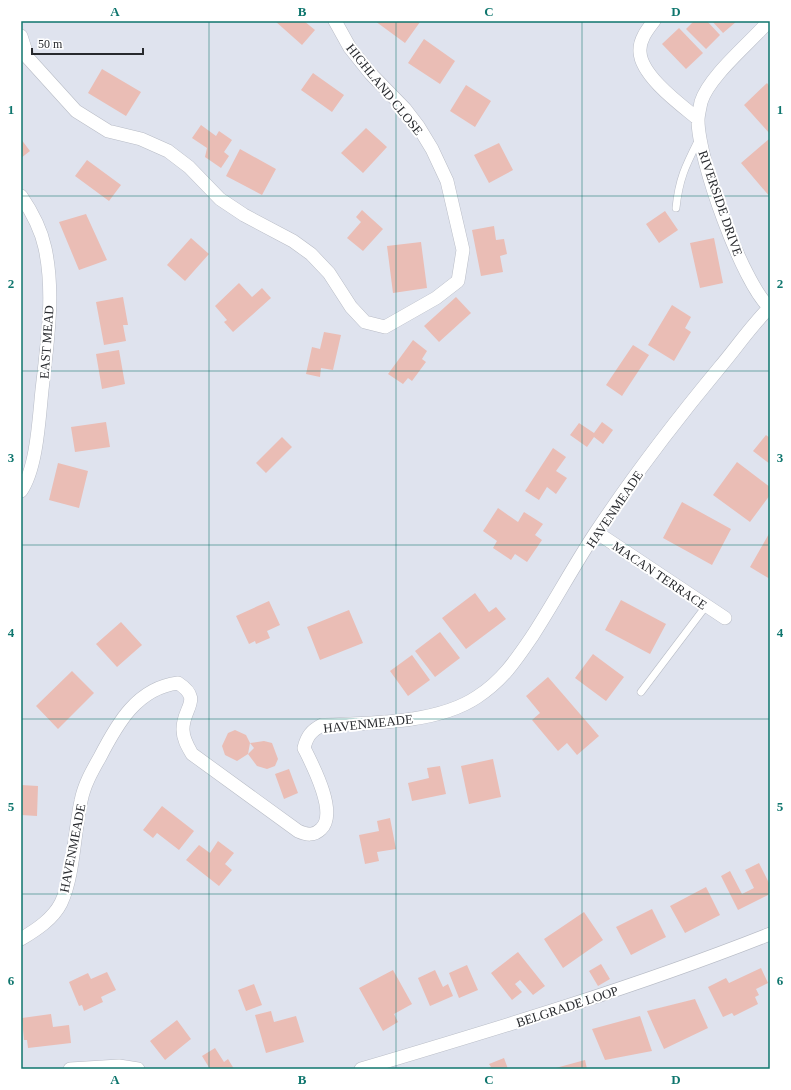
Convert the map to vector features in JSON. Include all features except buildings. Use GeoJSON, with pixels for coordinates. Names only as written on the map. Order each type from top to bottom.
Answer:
{"type":"FeatureCollection","features":[{"type":"Feature","properties":{"kind":"street","name":"HIGHLAND CLOSE"},"geometry":{"type":"LineString","coordinates":[[21,36],[28,58],[76,111],[108,131],[141,139],[168,151],[189,167],[220,199],[251,219],[293,241],[311,254],[329,273],[351,307],[365,322],[385,327],[436,298],[458,281],[462,250],[447,181],[432,149],[418,126],[405,109],[370,73],[350,48],[335,21]]}},
{"type":"Feature","properties":{"kind":"street"},"geometry":{"type":"LineString","coordinates":[[654,21],[642,39],[640,52],[641,59],[657,83],[698,119]]}},
{"type":"Feature","properties":{"kind":"street","name":"RIVERSIDE DRIVE"},"geometry":{"type":"LineString","coordinates":[[769,21],[711,83],[702,101],[698,119],[705,165],[735,249],[756,292],[770,308]]}},
{"type":"Feature","properties":{"kind":"street","name":"EAST MEAD"},"geometry":{"type":"LineString","coordinates":[[21,196],[36,220],[45,247],[48,267],[49,308],[39,427],[27,482],[21,491]]}},
{"type":"Feature","properties":{"kind":"street","name":"HAVENMEADE"},"geometry":{"type":"LineString","coordinates":[[21,939],[38,929],[61,903],[66,888],[81,800],[86,782],[112,733],[122,718],[151,691],[167,684],[178,683],[187,689],[191,697],[183,730],[185,742],[192,754],[298,831],[307,835],[317,833],[326,825],[328,817],[324,796],[304,748],[306,740],[312,730],[322,725],[403,720],[428,716],[462,705],[477,698],[509,670],[558,597],[596,532],[684,412],[770,308]]}},
{"type":"Feature","properties":{"kind":"street","name":"MACAN TERRACE"},"geometry":{"type":"LineString","coordinates":[[596,532],[725,618]]}},
{"type":"Feature","properties":{"kind":"street","name":"BELGRADE LOOP"},"geometry":{"type":"LineString","coordinates":[[361,1069],[605,994],[714,956],[770,934]]}},
{"type":"Feature","properties":{"kind":"street"},"geometry":{"type":"LineString","coordinates":[[70,1069],[119,1066],[138,1069]]}},
{"type":"Feature","properties":{"kind":"lane"},"geometry":{"type":"LineString","coordinates":[[676,208],[678,186],[683,171],[700,137]]}},
{"type":"Feature","properties":{"kind":"lane"},"geometry":{"type":"LineString","coordinates":[[642,692],[706,606]]}}]}
